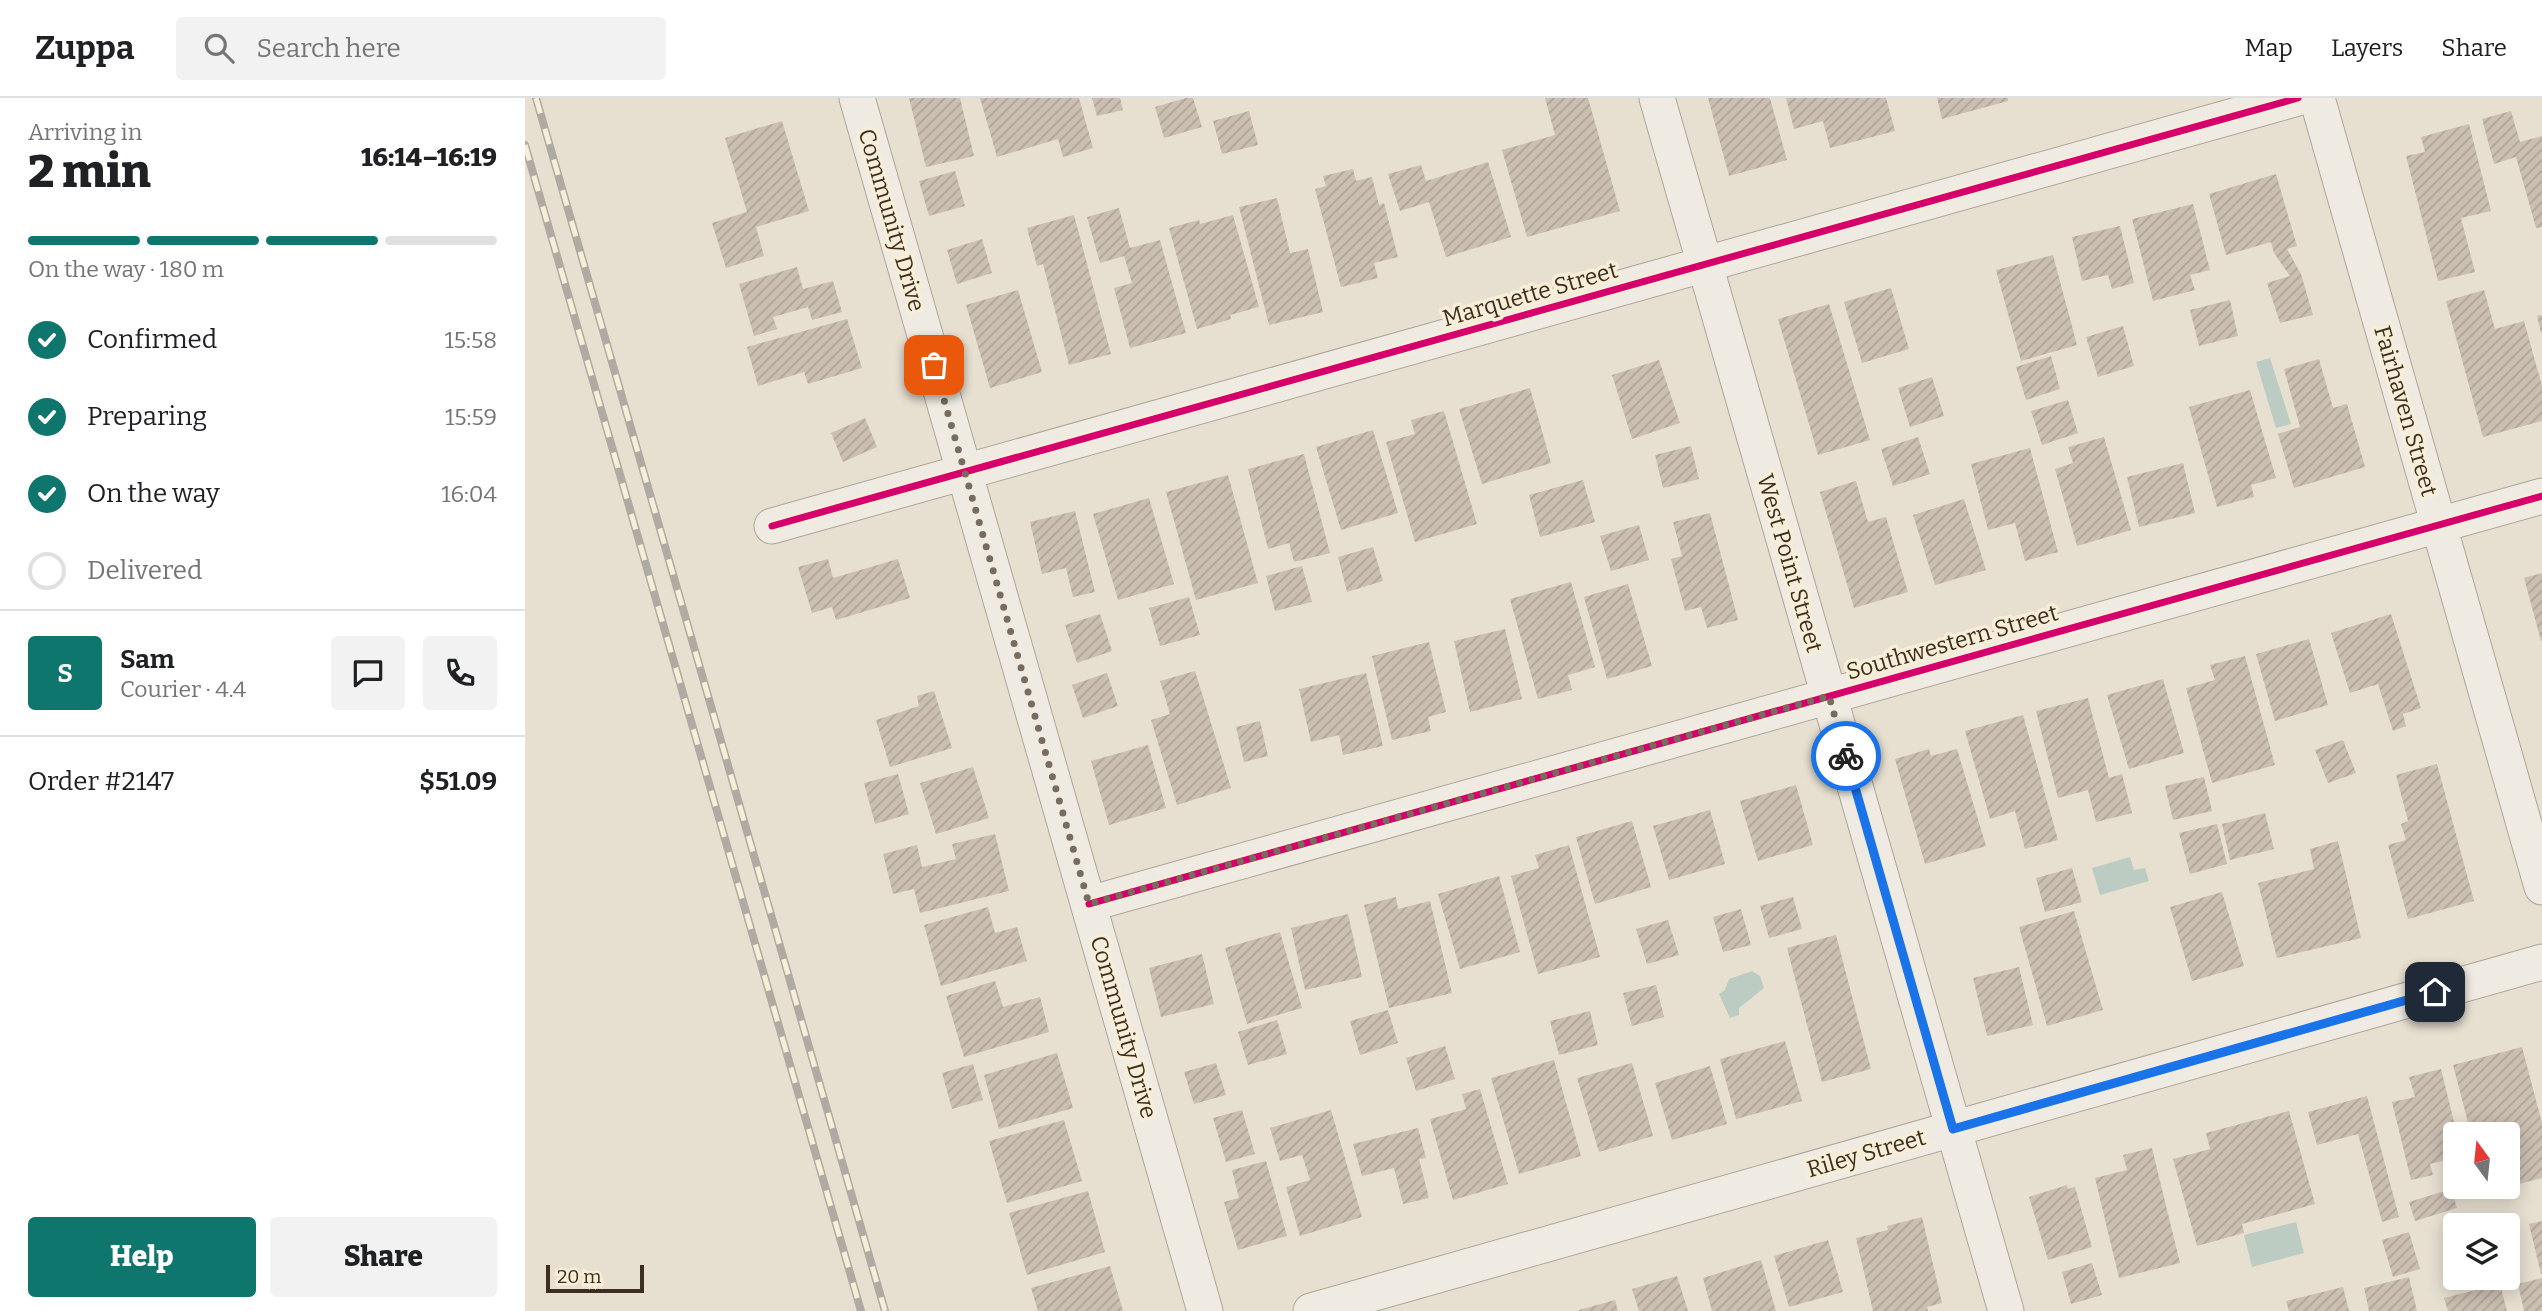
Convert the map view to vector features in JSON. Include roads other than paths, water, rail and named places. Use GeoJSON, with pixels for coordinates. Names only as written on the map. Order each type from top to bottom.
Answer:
{"type":"FeatureCollection","features":[{"type":"Feature","properties":{"kind":"street","name":"Community Drive"},"geometry":{"type":"LineString","coordinates":[[857,98],[1205,1311]]}},
{"type":"Feature","properties":{"kind":"street","name":"West Point Street"},"geometry":{"type":"LineString","coordinates":[[1657,98],[2006,1311]]}},
{"type":"Feature","properties":{"kind":"street","name":"Marquette Street"},"geometry":{"type":"LineString","coordinates":[[772,526],[2298,98]]}},
{"type":"Feature","properties":{"kind":"street","name":"Fairhaven Street"},"geometry":{"type":"LineString","coordinates":[[2317,98],[2542,887]]}},
{"type":"Feature","properties":{"kind":"street","name":"Southwestern Street"},"geometry":{"type":"LineString","coordinates":[[1089,904],[2542,496]]}},
{"type":"Feature","properties":{"kind":"street","name":"Riley Street"},"geometry":{"type":"LineString","coordinates":[[1311,1311],[2542,962]]}},
{"type":"Feature","properties":{"kind":"railway"},"geometry":{"type":"LineString","coordinates":[[536,98],[885,1311]]}},
{"type":"Feature","properties":{"kind":"railway"},"geometry":{"type":"LineString","coordinates":[[525,145],[861,1311]]}}]}
